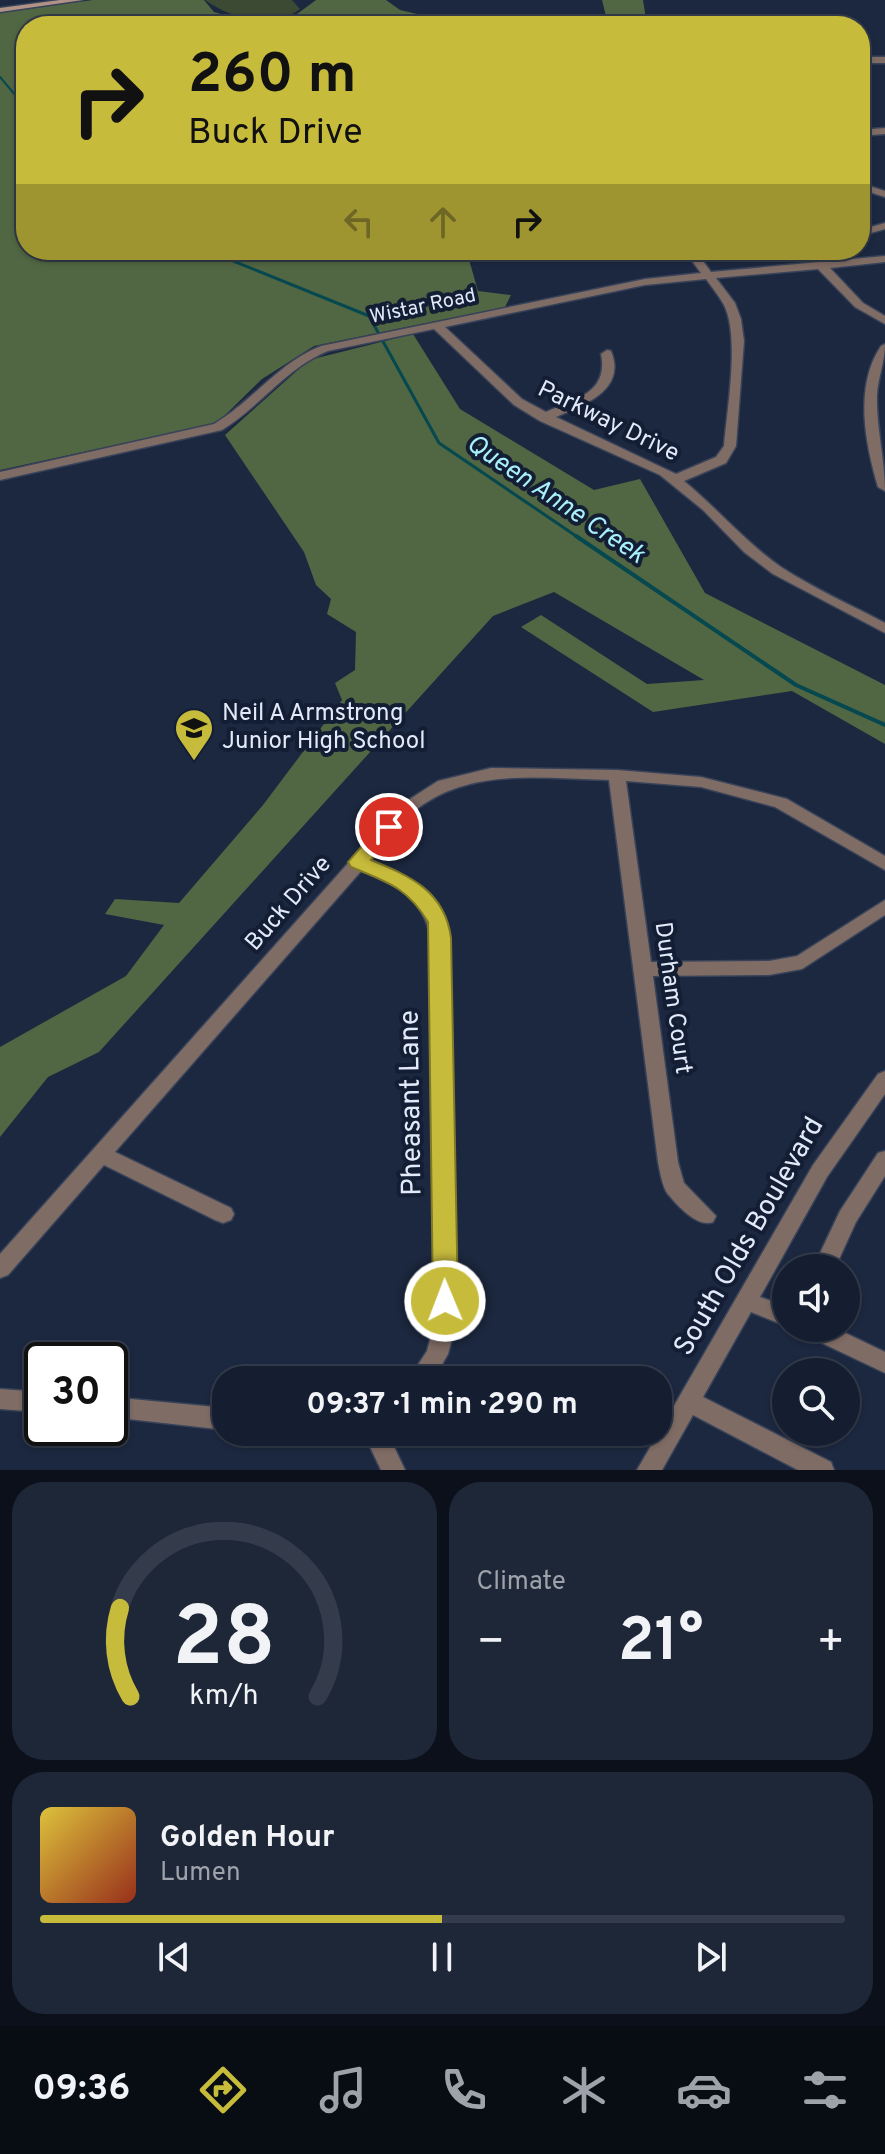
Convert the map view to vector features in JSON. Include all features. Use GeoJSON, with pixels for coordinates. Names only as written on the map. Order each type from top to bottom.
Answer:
{"type":"FeatureCollection","features":[{"type":"Feature","properties":{"kind":"main road"},"geometry":{"type":"LineString","coordinates":[[0,10],[79,0]]}},
{"type":"Feature","properties":{"kind":"street","name":"Wistar Road"},"geometry":{"type":"LineString","coordinates":[[0,476],[218,427],[242,412],[291,363],[325,348],[622,286],[885,259]]}},
{"type":"Feature","properties":{"kind":"street"},"geometry":{"type":"LineString","coordinates":[[676,479],[714,464],[725,456],[730,446],[737,330],[729,303],[697,260]]}},
{"type":"Feature","properties":{"kind":"street"},"geometry":{"type":"LineString","coordinates":[[822,266],[859,305],[885,321]]}},
{"type":"Feature","properties":{"kind":"street","name":"Parkway Drive"},"geometry":{"type":"LineString","coordinates":[[436,324],[506,393],[544,418],[639,458],[676,479],[749,549],[778,571],[885,629]]}},
{"type":"Feature","properties":{"kind":"street"},"geometry":{"type":"LineString","coordinates":[[885,348],[878,356],[871,379],[875,447],[885,487]]}},
{"type":"Feature","properties":{"kind":"street"},"geometry":{"type":"LineString","coordinates":[[544,418],[592,395],[607,384],[612,373],[607,354]]}},
{"type":"Feature","properties":{"kind":"street","name":"Buck Drive"},"geometry":{"type":"LineString","coordinates":[[0,1269],[405,810],[444,785],[491,773],[617,775],[701,782],[755,794],[806,815],[885,864]]}},
{"type":"Feature","properties":{"kind":"street","name":"Durham Court"},"geometry":{"type":"LineString","coordinates":[[617,775],[668,1162],[675,1187],[705,1216]]}},
{"type":"Feature","properties":{"kind":"street","name":"Pheasant Lane"},"geometry":{"type":"LineString","coordinates":[[358,862],[408,883],[422,895],[438,922],[446,1320],[437,1354],[429,1366]]}},
{"type":"Feature","properties":{"kind":"street"},"geometry":{"type":"LineString","coordinates":[[642,969],[769,968],[802,962],[885,906]]}},
{"type":"Feature","properties":{"kind":"street","name":"South Olds Boulevard"},"geometry":{"type":"LineString","coordinates":[[649,1470],[820,1171],[885,1079]]}},
{"type":"Feature","properties":{"kind":"street"},"geometry":{"type":"LineString","coordinates":[[102,1155],[223,1214]]}},
{"type":"Feature","properties":{"kind":"street"},"geometry":{"type":"LineString","coordinates":[[831,1254],[848,1217],[885,1159]]}},
{"type":"Feature","properties":{"kind":"street"},"geometry":{"type":"LineString","coordinates":[[746,1301],[772,1311]]}},
{"type":"Feature","properties":{"kind":"street"},"geometry":{"type":"LineString","coordinates":[[842,1342],[885,1363]]}},
{"type":"Feature","properties":{"kind":"street"},"geometry":{"type":"LineString","coordinates":[[0,1399],[24,1401]]}},
{"type":"Feature","properties":{"kind":"street"},"geometry":{"type":"LineString","coordinates":[[689,1401],[822,1470]]}},
{"type":"Feature","properties":{"kind":"street"},"geometry":{"type":"LineString","coordinates":[[128,1409],[212,1418]]}},
{"type":"Feature","properties":{"kind":"street"},"geometry":{"type":"LineString","coordinates":[[382,1446],[393,1470]]}},
{"type":"Feature","properties":{"kind":"green space"},"geometry":{"type":"Polygon","coordinates":[[[93,0],[204,0],[214,12],[228,16],[16,16],[16,260],[469,260],[478,291],[511,295],[505,307],[314,346],[262,379],[217,423],[0,470],[0,12],[93,0]]]}},
{"type":"Feature","properties":{"kind":"green space"},"geometry":{"type":"Polygon","coordinates":[[[205,0],[292,0],[300,9],[286,16],[239,16],[205,0]]]}},
{"type":"Feature","properties":{"kind":"green space"},"geometry":{"type":"Polygon","coordinates":[[[316,0],[386,0],[400,10],[426,16],[294,16],[316,0]]]}},
{"type":"Feature","properties":{"kind":"green space"},"geometry":{"type":"Polygon","coordinates":[[[602,0],[643,0],[645,16],[606,16],[602,0]]]}},
{"type":"Feature","properties":{"kind":"green space"},"geometry":{"type":"Polygon","coordinates":[[[413,334],[460,409],[594,490],[640,479],[705,593],[885,685],[885,744],[792,691],[653,712],[521,627],[541,615],[647,684],[704,680],[554,592],[493,616],[99,1052],[48,1077],[0,1137],[0,1047],[126,976],[164,925],[105,914],[115,899],[179,903],[263,805],[342,700],[335,683],[355,670],[356,632],[327,614],[331,599],[316,585],[304,552],[225,435],[309,360],[413,334]]]}},
{"type":"Feature","properties":{"kind":"waterway","name":"Queen Anne Creek"},"geometry":{"type":"LineString","coordinates":[[0,77],[16,96]]}},
{"type":"Feature","properties":{"kind":"waterway","name":"Queen Anne Creek"},"geometry":{"type":"LineString","coordinates":[[231,260],[369,316],[439,443],[579,538]]}},
{"type":"Feature","properties":{"kind":"waterway","name":"Queen Anne Creek"},"geometry":{"type":"LineString","coordinates":[[576,536],[796,685],[885,725]]}},
{"type":"Feature","properties":{"kind":"place","name":"Neil A Armstrong Junior High School"},"geometry":{"type":"Point","coordinates":[194,762]}},
{"type":"Feature","properties":{"kind":"route"},"geometry":{"type":"LineString","coordinates":[[389,827],[358,862],[408,883],[422,895],[438,922],[440,938],[445,1301]]}}]}
